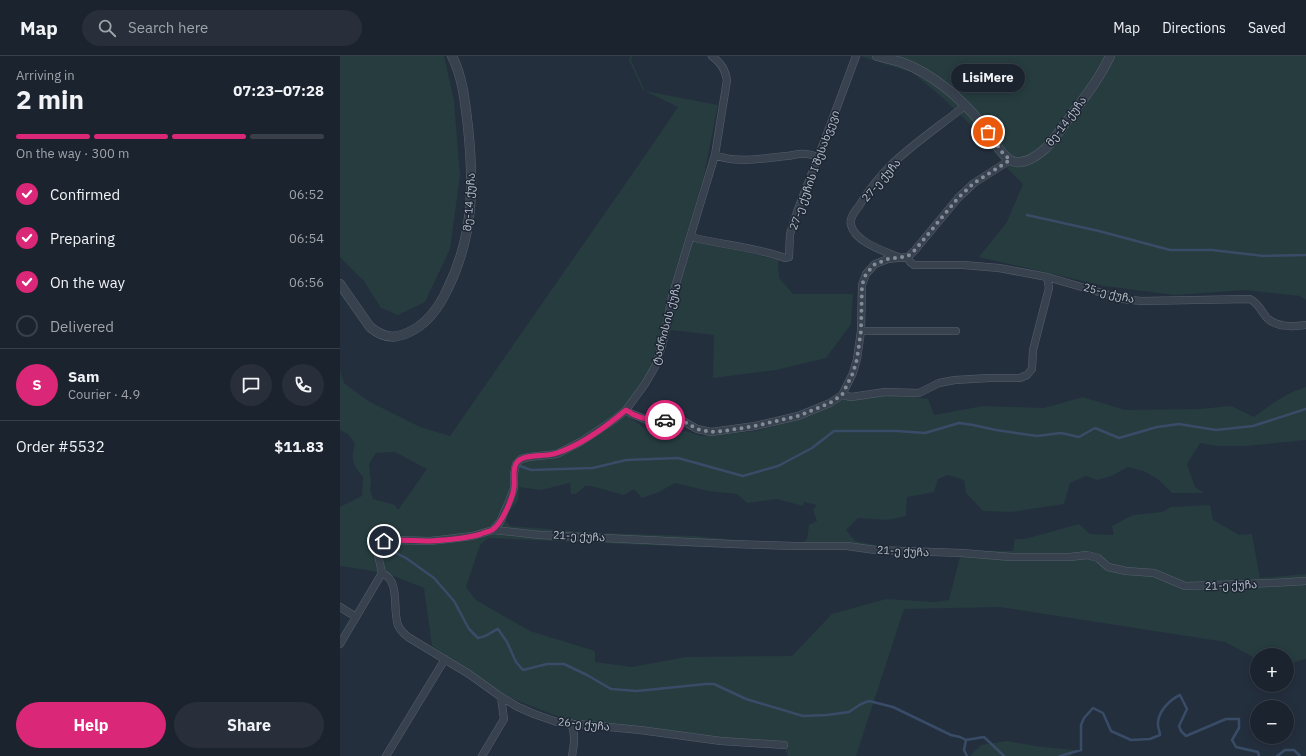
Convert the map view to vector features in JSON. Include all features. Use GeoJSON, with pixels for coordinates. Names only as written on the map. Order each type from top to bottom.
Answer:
{"type":"FeatureCollection","features":[{"type":"Feature","properties":{"kind":"street","name":"მე-14 ქუჩა"},"geometry":{"type":"LineString","coordinates":[[340,284],[370,327],[376,332],[386,336],[396,337],[407,334],[430,317],[442,300],[452,281],[465,242],[472,194],[471,158],[464,98],[461,79],[452,56]]}},
{"type":"Feature","properties":{"kind":"street","name":"ტაძრისის ქუჩა"},"geometry":{"type":"LineString","coordinates":[[493,530],[500,522],[510,500],[514,488],[516,464],[521,459],[557,454],[582,441],[608,424],[626,410],[656,365],[663,342],[672,297],[715,155],[728,80],[725,70],[720,62],[712,56]]}},
{"type":"Feature","properties":{"kind":"street","name":"27-ე ქუჩის I შესახვევი"},"geometry":{"type":"LineString","coordinates":[[691,236],[712,242],[759,250],[787,258],[789,253],[790,234],[798,209],[856,56]]}},
{"type":"Feature","properties":{"kind":"street"},"geometry":{"type":"LineString","coordinates":[[626,410],[647,420],[683,421],[697,429],[711,432],[755,426],[798,416],[830,403],[842,395],[853,373],[857,359],[861,331],[862,285],[866,274],[875,264],[898,257],[908,256],[915,250],[958,198],[974,183],[1010,160],[1002,152],[966,105],[952,92],[928,76],[902,62],[877,56]]}},
{"type":"Feature","properties":{"kind":"street","name":"მე-14 ქუჩა"},"geometry":{"type":"LineString","coordinates":[[1010,160],[1016,162],[1026,161],[1035,157],[1046,148],[1096,80],[1110,56]]}},
{"type":"Feature","properties":{"kind":"street","name":"27-ე ქუჩა"},"geometry":{"type":"LineString","coordinates":[[898,257],[862,240],[854,232],[851,225],[851,219],[866,194],[891,166],[966,105]]}},
{"type":"Feature","properties":{"kind":"street"},"geometry":{"type":"LineString","coordinates":[[715,155],[723,158],[743,160],[801,153],[818,157]]}},
{"type":"Feature","properties":{"kind":"street","name":"25-ე ქუჩა"},"geometry":{"type":"LineString","coordinates":[[908,256],[910,262],[914,265],[981,266],[999,268],[1047,277],[1123,299],[1250,299],[1257,303],[1267,318],[1278,325],[1295,327],[1306,326]]}},
{"type":"Feature","properties":{"kind":"street"},"geometry":{"type":"LineString","coordinates":[[842,395],[851,397],[885,392],[919,393],[939,383],[956,380],[1020,378],[1027,375],[1032,369],[1033,350],[1048,288],[1047,277]]}},
{"type":"Feature","properties":{"kind":"street"},"geometry":{"type":"LineString","coordinates":[[861,331],[956,331]]}},
{"type":"Feature","properties":{"kind":"street"},"geometry":{"type":"LineString","coordinates":[[340,644],[382,573],[377,550],[380,544],[384,541],[430,541],[472,536],[493,530]]}},
{"type":"Feature","properties":{"kind":"street","name":"21-ე ქუჩა"},"geometry":{"type":"LineString","coordinates":[[493,530],[723,544],[848,546],[875,550],[962,553],[1011,557],[1087,555],[1098,558],[1108,567],[1126,571],[1154,573],[1185,586],[1306,581]]}},
{"type":"Feature","properties":{"kind":"street","name":"26-ე ქუჩა"},"geometry":{"type":"LineString","coordinates":[[382,573],[389,577],[393,586],[396,620],[403,633],[469,674],[500,697],[534,714],[557,722],[640,730],[721,741],[784,745]]}},
{"type":"Feature","properties":{"kind":"street"},"geometry":{"type":"LineString","coordinates":[[340,607],[356,617]]}},
{"type":"Feature","properties":{"kind":"street"},"geometry":{"type":"LineString","coordinates":[[386,756],[445,659]]}},
{"type":"Feature","properties":{"kind":"street"},"geometry":{"type":"LineString","coordinates":[[482,756],[504,718],[500,697]]}},
{"type":"Feature","properties":{"kind":"street"},"geometry":{"type":"LineString","coordinates":[[571,723],[574,730],[572,756]]}},
{"type":"Feature","properties":{"kind":"green space"},"geometry":{"type":"Polygon","coordinates":[[[340,56],[444,56],[454,101],[460,175],[450,249],[425,302],[398,315],[381,308],[364,281],[340,257],[340,56]]]}},
{"type":"Feature","properties":{"kind":"green space"},"geometry":{"type":"Polygon","coordinates":[[[630,56],[632,56],[631,60],[645,91],[643,90],[629,60],[630,56]]]}},
{"type":"Feature","properties":{"kind":"green space"},"geometry":{"type":"Polygon","coordinates":[[[860,56],[1306,56],[1306,300],[1300,296],[1246,290],[1175,295],[1104,286],[979,257],[1007,222],[1023,184],[1008,169],[979,133],[942,97],[913,73],[860,56]]]}},
{"type":"Feature","properties":{"kind":"green space"},"geometry":{"type":"Polygon","coordinates":[[[645,91],[718,105],[704,176],[686,237],[778,260],[779,278],[793,294],[853,294],[851,324],[826,358],[776,370],[713,378],[714,335],[671,330],[659,367],[625,414],[658,438],[685,431],[701,436],[757,431],[800,419],[836,402],[858,396],[889,393],[928,399],[934,415],[983,406],[1044,408],[1083,397],[1125,410],[1199,409],[1231,406],[1254,417],[1285,396],[1306,387],[1306,440],[1246,446],[1218,446],[1200,443],[1187,464],[1195,487],[1204,493],[1172,493],[1159,480],[1146,472],[1128,467],[1111,476],[1097,480],[1086,476],[1070,483],[1064,504],[1011,512],[983,511],[966,493],[964,480],[948,475],[938,479],[934,492],[907,497],[906,516],[888,520],[858,518],[846,530],[855,541],[902,550],[1013,551],[1015,539],[1025,539],[1079,524],[1090,534],[1114,535],[1112,526],[1133,515],[1162,512],[1171,507],[1210,505],[1213,520],[1239,535],[1252,534],[1260,578],[1306,574],[1306,659],[1294,662],[1294,648],[1250,648],[1250,655],[1225,642],[1000,607],[904,609],[856,756],[788,756],[783,743],[661,733],[559,717],[508,697],[432,646],[424,588],[394,576],[340,566],[340,507],[362,496],[363,477],[353,462],[355,444],[348,434],[340,430],[340,371],[344,383],[368,401],[420,427],[450,436],[678,107],[645,91]],[[395,452],[376,453],[369,464],[371,482],[370,489],[373,499],[395,505],[398,510],[427,469],[395,452]],[[570,483],[541,490],[519,487],[518,501],[507,514],[506,521],[510,526],[597,533],[693,536],[762,542],[803,543],[807,539],[809,525],[817,521],[813,510],[817,505],[804,502],[803,506],[777,499],[747,503],[737,494],[708,491],[675,483],[659,492],[642,498],[634,489],[624,495],[591,486],[585,486],[576,494],[571,494],[570,483]],[[488,538],[480,545],[466,587],[476,600],[530,631],[595,651],[595,662],[632,667],[686,657],[792,656],[832,614],[886,599],[934,602],[949,600],[960,557],[881,553],[845,548],[692,547],[488,538]]]}},
{"type":"Feature","properties":{"kind":"green space"},"geometry":{"type":"Polygon","coordinates":[[[1007,741],[1035,746],[1074,750],[1071,756],[970,756],[981,745],[1007,741]]]}},
{"type":"Feature","properties":{"kind":"waterway"},"geometry":{"type":"LineString","coordinates":[[1027,215],[1099,231],[1170,250],[1212,250],[1264,256],[1306,255]]}},
{"type":"Feature","properties":{"kind":"waterway"},"geometry":{"type":"LineString","coordinates":[[520,466],[531,470],[593,468],[626,460],[678,458],[743,476],[778,466],[812,448],[834,431],[897,431],[925,433],[959,423],[1037,436],[1061,433],[1079,437],[1095,428],[1119,438],[1157,427],[1179,424],[1216,430],[1253,426],[1306,409]]}},
{"type":"Feature","properties":{"kind":"waterway"},"geometry":{"type":"LineString","coordinates":[[384,547],[406,558],[434,578],[454,601],[469,629],[478,638],[486,636],[498,629],[507,642],[516,662],[523,670],[547,664],[564,664],[611,689],[637,691],[714,684],[746,699],[803,716],[849,712],[861,704],[869,701],[893,707],[951,735],[966,740]]}},
{"type":"Feature","properties":{"kind":"waterway"},"geometry":{"type":"LineString","coordinates":[[1060,756],[1081,750],[1081,725],[1084,718],[1093,708],[1103,713],[1111,731],[1131,740],[1150,739],[1160,735],[1158,720],[1164,707],[1180,695],[1187,709],[1179,726],[1181,731],[1186,736],[1226,719],[1239,719],[1239,728],[1232,740],[1236,747],[1258,752],[1259,756]]}},
{"type":"Feature","properties":{"kind":"waterway"},"geometry":{"type":"LineString","coordinates":[[967,756],[964,750],[966,740],[984,737],[1004,756]]}},
{"type":"Feature","properties":{"kind":"waterway"},"geometry":{"type":"LineString","coordinates":[[1277,756],[1285,750],[1294,750],[1300,756]]}},
{"type":"Feature","properties":{"kind":"way so far"},"geometry":{"type":"LineString","coordinates":[[665,420],[683,421],[697,429],[711,432],[724,431],[755,426],[798,416],[830,403],[842,395],[853,373],[857,359],[861,331],[862,285],[866,274],[875,264],[888,259],[908,256],[915,250],[958,198],[974,183],[1010,160],[1002,152],[988,132]]}},
{"type":"Feature","properties":{"kind":"place","name":"LisiMere"},"geometry":{"type":"Point","coordinates":[988,132]}},
{"type":"Feature","properties":{"kind":"route"},"geometry":{"type":"LineString","coordinates":[[384,541],[430,541],[472,536],[493,530],[500,522],[510,500],[514,488],[516,464],[521,459],[557,454],[582,441],[626,410],[647,420],[665,420]]}}]}
